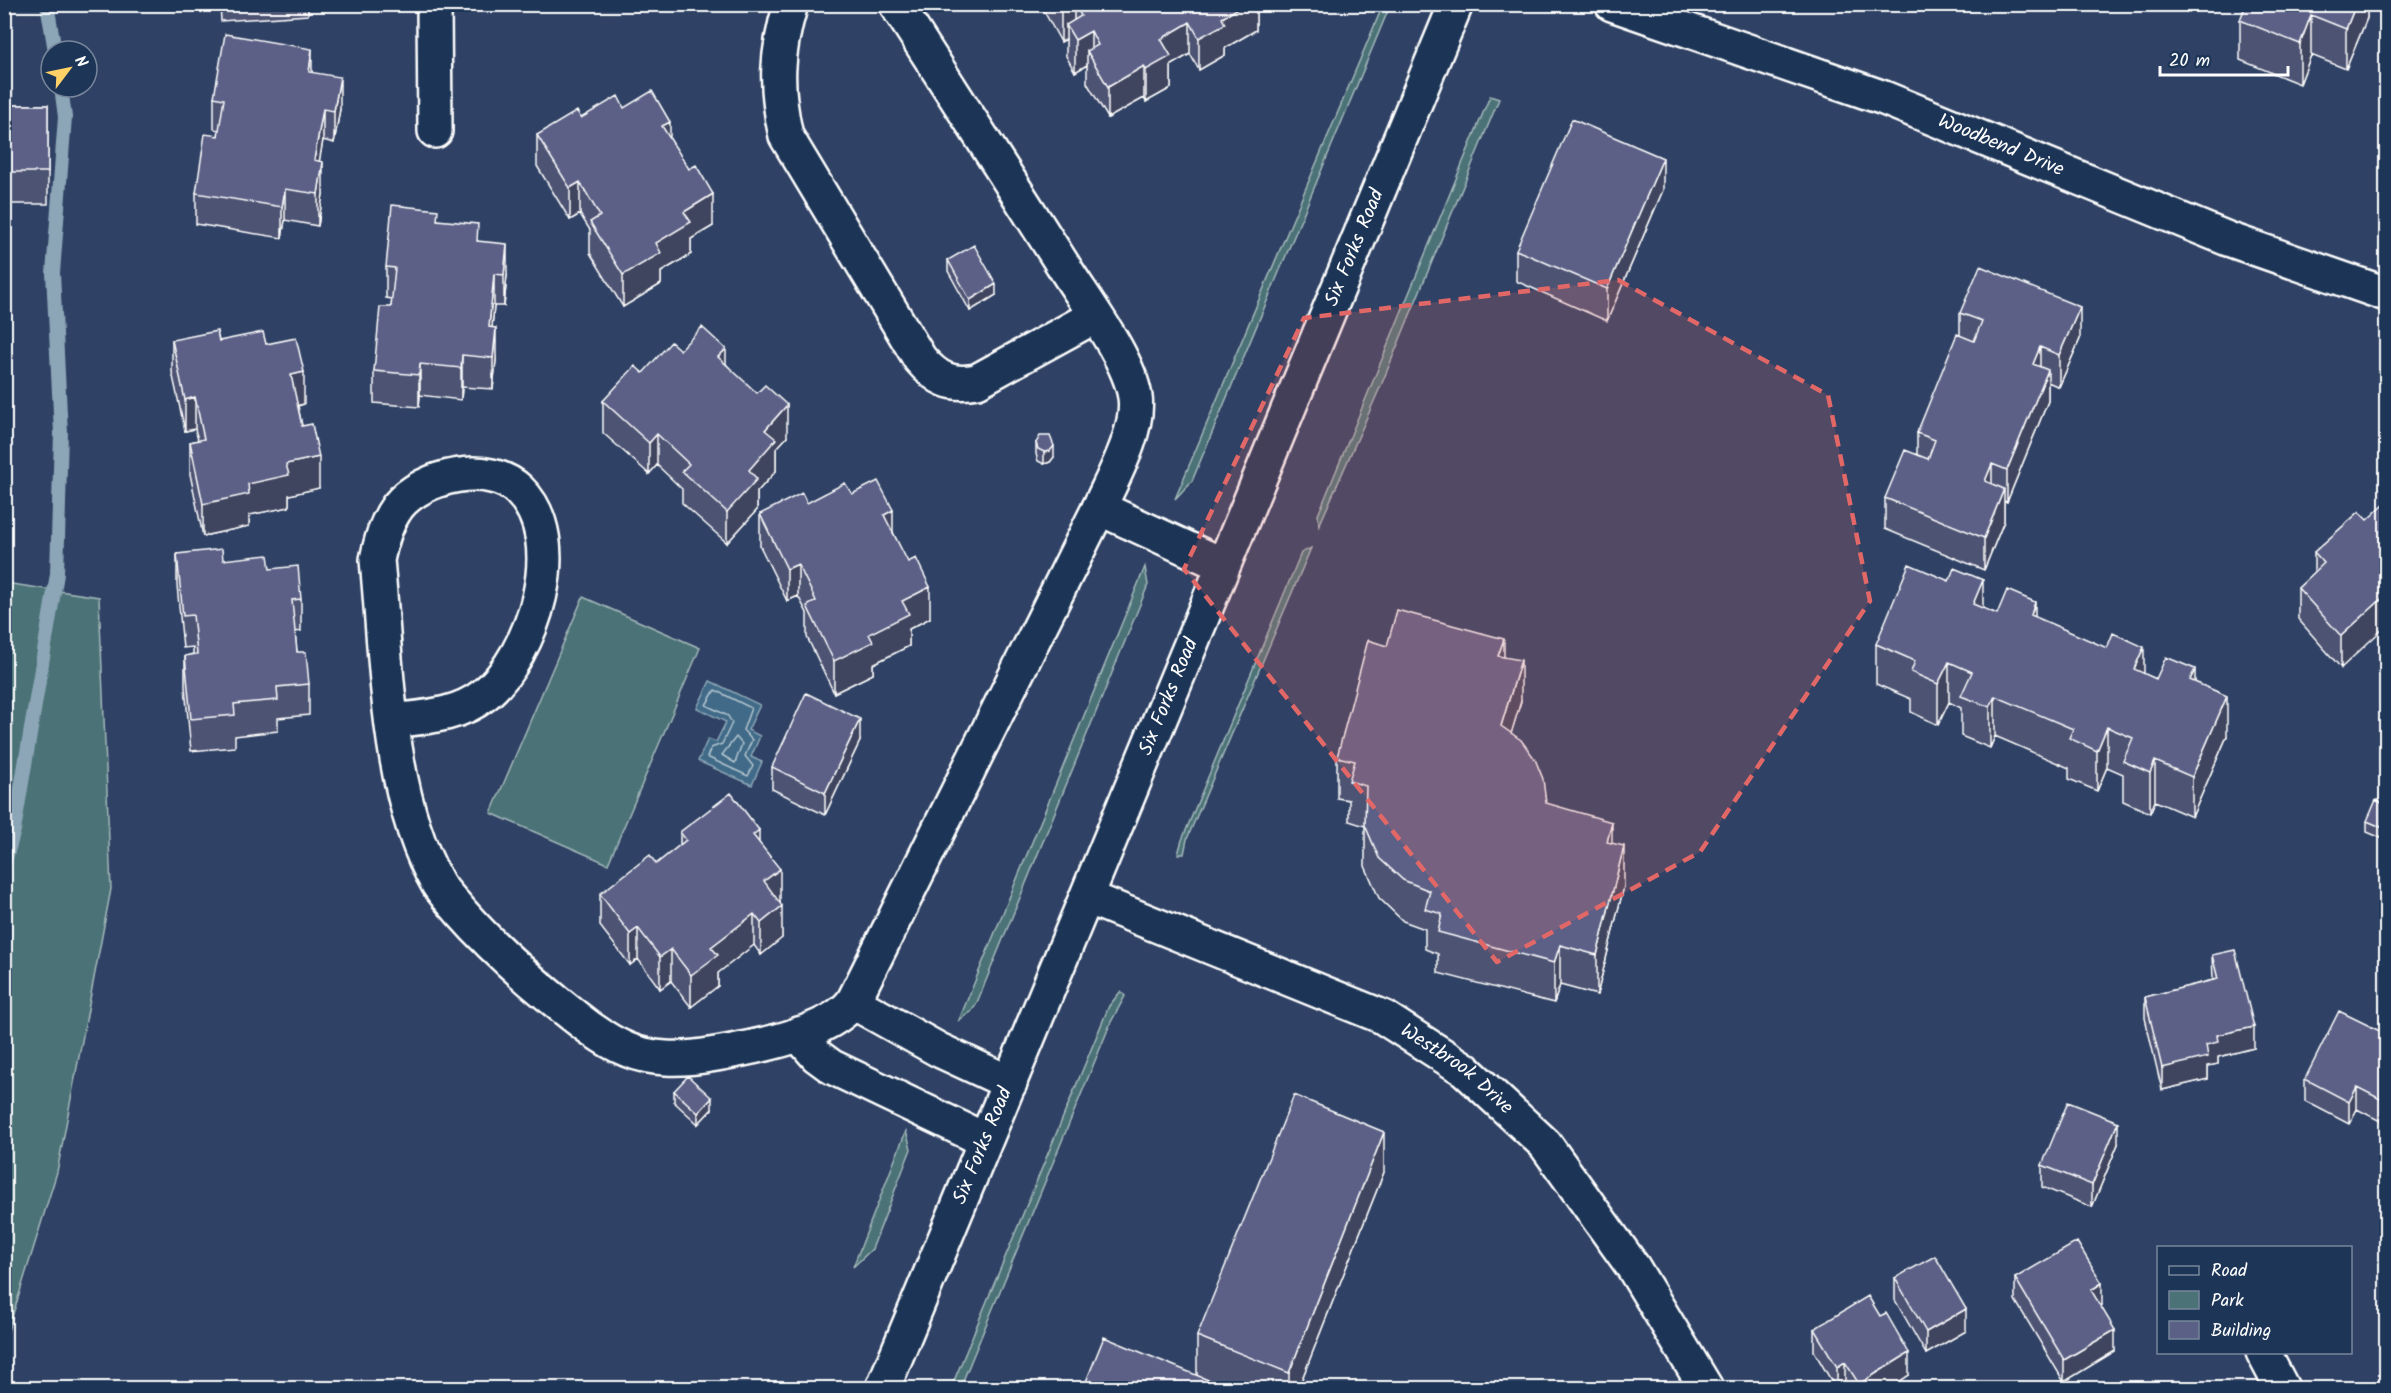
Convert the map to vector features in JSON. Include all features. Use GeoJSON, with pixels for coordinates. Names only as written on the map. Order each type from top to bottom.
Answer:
{"type":"FeatureCollection","features":[{"type":"Feature","properties":{"kind":"street"},"geometry":{"type":"LineString","coordinates":[[434,4],[435,131]]}},
{"type":"Feature","properties":{"kind":"street"},"geometry":{"type":"LineString","coordinates":[[791,4],[779,58],[778,100],[786,136],[920,359],[931,372],[944,381],[960,384],[977,381],[1095,315]]}},
{"type":"Feature","properties":{"kind":"street"},"geometry":{"type":"LineString","coordinates":[[393,721],[443,714],[466,706],[497,684],[513,661],[545,581],[545,554],[538,524],[530,506],[519,490],[501,479],[458,476],[436,480],[400,504],[381,537],[377,560],[393,721],[404,801],[417,843],[439,886],[482,935],[530,980],[581,1022],[618,1048],[651,1058],[684,1060],[798,1034],[829,1023],[844,1013],[853,1002],[1099,508],[1122,457],[1132,424],[1135,398],[1126,369],[1095,315],[896,4]]}},
{"type":"Feature","properties":{"kind":"street","name":"Six Forks Road"},"geometry":{"type":"LineString","coordinates":[[883,1389],[1456,4]]}},
{"type":"Feature","properties":{"kind":"street","name":"Woodbend Drive"},"geometry":{"type":"LineString","coordinates":[[1612,4],[1884,98],[2228,239],[2386,294]]}},
{"type":"Feature","properties":{"kind":"street"},"geometry":{"type":"LineString","coordinates":[[1099,508],[1223,565]]}},
{"type":"Feature","properties":{"kind":"street","name":"Westbrook Drive"},"geometry":{"type":"LineString","coordinates":[[1088,897],[1383,1017],[1464,1069],[1545,1144],[1633,1267],[1706,1389]]}},
{"type":"Feature","properties":{"kind":"street"},"geometry":{"type":"LineString","coordinates":[[853,1002],[939,1050],[1010,1083]]}},
{"type":"Feature","properties":{"kind":"street"},"geometry":{"type":"LineString","coordinates":[[798,1034],[817,1056],[832,1067],[985,1140]]}},
{"type":"Feature","properties":{"kind":"street"},"geometry":{"type":"LineString","coordinates":[[2264,1354],[2282,1389]]}},
{"type":"Feature","properties":{"kind":"highlighted area"},"geometry":{"type":"Polygon","coordinates":[[[1618,280],[1828,395],[1870,601],[1700,852],[1497,962],[1184,569],[1304,318],[1618,280]]]}},
{"type":"Feature","properties":{"kind":"green space"},"geometry":{"type":"Polygon","coordinates":[[[1383,5],[1390,5],[1192,481],[1175,499],[1383,5]]]}},
{"type":"Feature","properties":{"kind":"green space"},"geometry":{"type":"Polygon","coordinates":[[[1490,96],[1499,99],[1382,383],[1319,526],[1318,515],[1490,96]]]}},
{"type":"Feature","properties":{"kind":"green space"},"geometry":{"type":"Polygon","coordinates":[[[1311,548],[1187,839],[1184,854],[1178,854],[1301,553],[1311,548]]]}},
{"type":"Feature","properties":{"kind":"green space"},"geometry":{"type":"Polygon","coordinates":[[[1145,567],[1148,585],[976,1005],[971,1012],[959,1020],[1145,567]]]}},
{"type":"Feature","properties":{"kind":"green space"},"geometry":{"type":"Polygon","coordinates":[[[5,583],[99,597],[111,889],[57,1172],[5,1340],[5,583]]]}},
{"type":"Feature","properties":{"kind":"green space"},"geometry":{"type":"Polygon","coordinates":[[[583,597],[700,648],[608,864],[491,813],[583,597]]]}},
{"type":"Feature","properties":{"kind":"green space"},"geometry":{"type":"Polygon","coordinates":[[[1121,991],[1125,996],[1111,1022],[960,1388],[951,1388],[1109,1006],[1121,991]]]}},
{"type":"Feature","properties":{"kind":"green space"},"geometry":{"type":"Polygon","coordinates":[[[906,1131],[911,1149],[872,1249],[853,1267],[906,1131]]]}},
{"type":"Feature","properties":{"kind":"water"},"geometry":{"type":"Polygon","coordinates":[[[710,681],[760,705],[748,730],[760,736],[751,757],[762,762],[752,785],[698,761],[708,739],[716,742],[726,722],[697,708],[710,681]]]}},
{"type":"Feature","properties":{"kind":"building"},"geometry":{"type":"Polygon","coordinates":[[[1058,4],[1071,4],[1061,10],[1058,4]]]}},
{"type":"Feature","properties":{"kind":"building"},"geometry":{"type":"Polygon","coordinates":[[[1075,4],[1245,4],[1222,18],[1225,24],[1199,38],[1190,22],[1161,39],[1171,56],[1146,70],[1144,66],[1108,87],[1087,51],[1098,45],[1091,31],[1075,40],[1066,25],[1081,16],[1075,4]]]}},
{"type":"Feature","properties":{"kind":"building"},"geometry":{"type":"Polygon","coordinates":[[[2246,4],[2356,4],[2346,29],[2311,15],[2300,44],[2240,20],[2246,4]]]}},
{"type":"Feature","properties":{"kind":"building"},"geometry":{"type":"Polygon","coordinates":[[[225,34],[312,49],[309,72],[340,77],[334,111],[323,109],[314,160],[323,162],[318,194],[285,189],[282,207],[196,193],[205,134],[218,136],[224,99],[214,97],[225,34]]]}},
{"type":"Feature","properties":{"kind":"building"},"geometry":{"type":"Polygon","coordinates":[[[652,91],[670,122],[662,126],[689,169],[696,165],[713,194],[684,212],[691,222],[656,243],[661,253],[623,275],[590,222],[600,216],[580,182],[570,188],[537,135],[577,111],[581,118],[618,96],[624,108],[652,91]]]}},
{"type":"Feature","properties":{"kind":"building"},"geometry":{"type":"Polygon","coordinates":[[[4,92],[12,92],[12,105],[48,105],[48,172],[8,172],[7,159],[4,159],[4,92]]]}},
{"type":"Feature","properties":{"kind":"building"},"geometry":{"type":"Polygon","coordinates":[[[1572,119],[1663,158],[1607,289],[1516,250],[1572,119]]]}},
{"type":"Feature","properties":{"kind":"building"},"geometry":{"type":"Polygon","coordinates":[[[392,205],[438,210],[437,220],[478,224],[477,241],[507,244],[504,275],[494,274],[489,327],[496,328],[493,358],[462,355],[461,368],[420,364],[419,375],[374,371],[380,307],[391,307],[395,268],[386,267],[392,205]]]}},
{"type":"Feature","properties":{"kind":"building"},"geometry":{"type":"Polygon","coordinates":[[[974,245],[996,284],[970,300],[948,260],[974,245]]]}},
{"type":"Feature","properties":{"kind":"building"},"geometry":{"type":"Polygon","coordinates":[[[1980,266],[2080,307],[2059,355],[2040,347],[2033,364],[2048,370],[2007,470],[1992,464],[1985,481],[2004,489],[1984,538],[1885,498],[1905,450],[1928,459],[1935,440],[1917,433],[1957,334],[1974,341],[1982,321],[1960,313],[1980,266]]]}},
{"type":"Feature","properties":{"kind":"building"},"geometry":{"type":"Polygon","coordinates":[[[702,327],[726,349],[718,357],[757,393],[765,385],[787,405],[765,430],[776,439],[749,470],[757,479],[727,512],[682,471],[689,464],[657,434],[649,443],[603,401],[635,366],[643,373],[671,342],[680,350],[702,327]]]}},
{"type":"Feature","properties":{"kind":"building"},"geometry":{"type":"Polygon","coordinates":[[[217,331],[219,341],[263,332],[266,344],[296,338],[304,372],[291,375],[302,426],[312,424],[319,457],[286,464],[289,475],[248,484],[249,494],[203,504],[190,442],[204,439],[195,397],[185,400],[172,340],[217,331]]]}},
{"type":"Feature","properties":{"kind":"building"},"geometry":{"type":"Polygon","coordinates":[[[4,397],[6,397],[5,436],[4,436],[4,397]]]}},
{"type":"Feature","properties":{"kind":"building"},"geometry":{"type":"Polygon","coordinates":[[[1040,436],[1050,436],[1054,446],[1050,451],[1044,452],[1038,449],[1036,443],[1040,436]]]}},
{"type":"Feature","properties":{"kind":"building"},"geometry":{"type":"Polygon","coordinates":[[[878,481],[893,510],[884,515],[908,562],[916,558],[930,587],[902,601],[909,614],[869,634],[873,642],[834,661],[807,606],[816,601],[798,564],[787,569],[760,514],[802,493],[807,503],[845,483],[852,494],[878,481]]]}},
{"type":"Feature","properties":{"kind":"building"},"geometry":{"type":"Polygon","coordinates":[[[2386,502],[2386,595],[2341,636],[2298,588],[2324,563],[2314,552],[2359,512],[2367,520],[2386,502]]]}},
{"type":"Feature","properties":{"kind":"building"},"geometry":{"type":"Polygon","coordinates":[[[222,549],[223,560],[268,555],[270,569],[298,566],[301,599],[292,600],[297,652],[306,652],[309,684],[277,687],[278,700],[234,704],[235,715],[191,719],[185,656],[197,654],[193,615],[183,616],[177,554],[222,549]]]}},
{"type":"Feature","properties":{"kind":"building"},"geometry":{"type":"Polygon","coordinates":[[[1909,564],[1949,581],[1954,568],[1983,580],[1973,604],[1997,614],[2007,590],[2035,602],[2031,615],[2107,648],[2113,633],[2144,647],[2134,669],[2156,679],[2166,657],[2195,669],[2190,680],[2227,696],[2192,777],[2155,761],[2150,773],[2123,761],[2133,738],[2107,727],[2097,751],[2069,738],[2073,729],[1995,696],[1990,707],[1961,696],[1972,672],[1949,662],[1938,684],[1911,672],[1915,661],[1876,644],[1909,564]]]}},
{"type":"Feature","properties":{"kind":"building"},"geometry":{"type":"Polygon","coordinates":[[[1397,610],[1504,639],[1498,656],[1521,660],[1501,726],[1521,740],[1535,759],[1543,779],[1546,803],[1612,822],[1607,842],[1624,846],[1597,955],[1560,945],[1554,963],[1438,932],[1442,914],[1425,909],[1430,891],[1403,880],[1379,858],[1365,825],[1366,786],[1349,781],[1355,761],[1337,757],[1368,640],[1387,646],[1397,610]]]}},
{"type":"Feature","properties":{"kind":"building"},"geometry":{"type":"Polygon","coordinates":[[[806,693],[860,719],[825,793],[772,767],[806,693]]]}},
{"type":"Feature","properties":{"kind":"building"},"geometry":{"type":"Polygon","coordinates":[[[731,793],[759,830],[753,835],[780,869],[764,881],[782,906],[761,923],[754,914],[711,947],[718,955],[691,975],[671,949],[660,957],[638,928],[630,934],[600,894],[650,855],[656,864],[686,840],[680,832],[731,793]]]}},
{"type":"Feature","properties":{"kind":"building"},"geometry":{"type":"Polygon","coordinates":[[[2376,800],[2386,805],[2386,829],[2367,821],[2376,800]]]}},
{"type":"Feature","properties":{"kind":"building"},"geometry":{"type":"Polygon","coordinates":[[[2235,950],[2254,1027],[2217,1035],[2218,1042],[2206,1045],[2208,1057],[2162,1068],[2145,997],[2218,979],[2212,955],[2235,950]]]}},
{"type":"Feature","properties":{"kind":"building"},"geometry":{"type":"Polygon","coordinates":[[[2339,1011],[2386,1034],[2386,1102],[2357,1087],[2349,1102],[2305,1079],[2339,1011]]]}},
{"type":"Feature","properties":{"kind":"building"},"geometry":{"type":"Polygon","coordinates":[[[688,1076],[712,1098],[698,1113],[674,1091],[688,1076]]]}},
{"type":"Feature","properties":{"kind":"building"},"geometry":{"type":"Polygon","coordinates":[[[1294,1095],[1384,1132],[1289,1373],[1197,1336],[1294,1095]]]}},
{"type":"Feature","properties":{"kind":"building"},"geometry":{"type":"Polygon","coordinates":[[[2068,1102],[2118,1122],[2092,1185],[2042,1165],[2068,1102]]]}},
{"type":"Feature","properties":{"kind":"building"},"geometry":{"type":"Polygon","coordinates":[[[2077,1242],[2102,1283],[2091,1290],[2115,1330],[2064,1360],[2015,1278],[2077,1242]]]}},
{"type":"Feature","properties":{"kind":"building"},"geometry":{"type":"Polygon","coordinates":[[[1935,1256],[1966,1309],[1926,1332],[1895,1278],[1935,1256]]]}},
{"type":"Feature","properties":{"kind":"building"},"geometry":{"type":"Polygon","coordinates":[[[1868,1296],[1880,1316],[1886,1313],[1909,1353],[1859,1384],[1845,1362],[1837,1367],[1814,1329],[1868,1296]]]}},
{"type":"Feature","properties":{"kind":"building"},"geometry":{"type":"Polygon","coordinates":[[[1104,1337],[1230,1389],[1083,1389],[1104,1337]]]}},
{"type":"Feature","properties":{"kind":"waterway"},"geometry":{"type":"LineString","coordinates":[[47,4],[53,39]]}},
{"type":"Feature","properties":{"kind":"waterway"},"geometry":{"type":"LineString","coordinates":[[4,865],[14,830],[57,574],[61,433],[53,273],[65,117],[63,99]]}}]}
